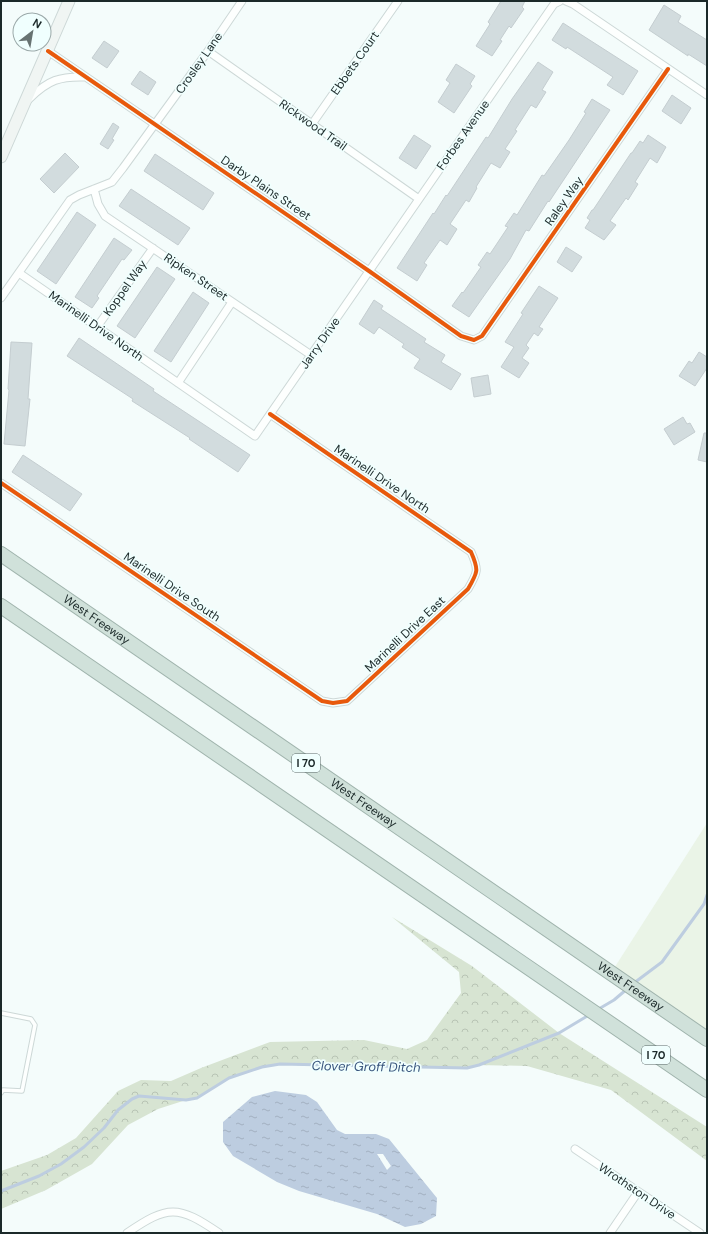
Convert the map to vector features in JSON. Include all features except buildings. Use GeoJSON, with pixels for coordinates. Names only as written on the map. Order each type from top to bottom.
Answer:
{"type":"FeatureCollection","features":[{"type":"Feature","properties":{"kind":"highway","name":"West Freeway"},"geometry":{"type":"LineString","coordinates":[[1,554],[707,1039]]}},
{"type":"Feature","properties":{"kind":"highway","name":"I 70"},"geometry":{"type":"LineString","coordinates":[[1,606],[707,1090]]}},
{"type":"Feature","properties":{"kind":"main road"},"geometry":{"type":"LineString","coordinates":[[52,41],[69,1]]}},
{"type":"Feature","properties":{"kind":"main road"},"geometry":{"type":"LineString","coordinates":[[1,157],[48,52]]}},
{"type":"Feature","properties":{"kind":"street","name":"Crosley Lane"},"geometry":{"type":"LineString","coordinates":[[1,298],[70,200],[112,182],[208,51],[242,1]]}},
{"type":"Feature","properties":{"kind":"street","name":"Ebbets Court"},"geometry":{"type":"LineString","coordinates":[[312,124],[398,1]]}},
{"type":"Feature","properties":{"kind":"street","name":"Forbes Avenue"},"geometry":{"type":"LineString","coordinates":[[369,271],[554,4],[560,1]]}},
{"type":"Feature","properties":{"kind":"street"},"geometry":{"type":"LineString","coordinates":[[566,1],[573,4],[707,95]]}},
{"type":"Feature","properties":{"kind":"street","name":"Rickwood Trail"},"geometry":{"type":"LineString","coordinates":[[208,51],[419,199]]}},
{"type":"Feature","properties":{"kind":"street","name":"Darby Plains Street"},"geometry":{"type":"LineString","coordinates":[[49,52],[369,271],[461,336],[474,340]]}},
{"type":"Feature","properties":{"kind":"street","name":"Raley Way"},"geometry":{"type":"LineString","coordinates":[[474,340],[482,336],[668,69]]}},
{"type":"Feature","properties":{"kind":"street"},"geometry":{"type":"LineString","coordinates":[[24,104],[45,85],[58,78],[71,76],[86,77]]}},
{"type":"Feature","properties":{"kind":"street","name":"Ripken Street"},"geometry":{"type":"LineString","coordinates":[[94,189],[98,204],[105,216],[311,355]]}},
{"type":"Feature","properties":{"kind":"street","name":"Koppel Way"},"geometry":{"type":"LineString","coordinates":[[97,328],[153,248]]}},
{"type":"Feature","properties":{"kind":"street","name":"Jarry Drive"},"geometry":{"type":"LineString","coordinates":[[270,414],[369,271]]}},
{"type":"Feature","properties":{"kind":"street","name":"Marinelli Drive North"},"geometry":{"type":"LineString","coordinates":[[19,273],[255,436],[270,414],[471,552],[477,565]]}},
{"type":"Feature","properties":{"kind":"street"},"geometry":{"type":"LineString","coordinates":[[178,383],[232,302]]}},
{"type":"Feature","properties":{"kind":"street","name":"Marinelli Drive South"},"geometry":{"type":"LineString","coordinates":[[1,483],[322,701],[333,703]]}},
{"type":"Feature","properties":{"kind":"street","name":"Marinelli Drive East"},"geometry":{"type":"LineString","coordinates":[[333,703],[346,701],[468,589],[476,576],[477,565]]}},
{"type":"Feature","properties":{"kind":"street","name":"Wrothston Drive"},"geometry":{"type":"LineString","coordinates":[[575,1149],[700,1233]]}},
{"type":"Feature","properties":{"kind":"street"},"geometry":{"type":"LineString","coordinates":[[610,1233],[638,1192]]}},
{"type":"Feature","properties":{"kind":"street"},"geometry":{"type":"LineString","coordinates":[[127,1233],[148,1218],[173,1211],[198,1219],[219,1233]]}},
{"type":"Feature","properties":{"kind":"lane"},"geometry":{"type":"LineString","coordinates":[[1,1013],[31,1019],[35,1025],[22,1091],[3,1090],[1,1093]]}},
{"type":"Feature","properties":{"kind":"shaded area"},"geometry":{"type":"Polygon","coordinates":[[[707,823],[707,1039],[611,973],[707,823]]]}},
{"type":"Feature","properties":{"kind":"green space"},"geometry":{"type":"Polygon","coordinates":[[[392,917],[472,966],[559,1033],[707,1127],[707,1161],[611,1090],[527,1066],[479,1065],[467,1068],[280,1064],[262,1067],[229,1078],[197,1098],[158,1109],[128,1125],[92,1164],[46,1190],[1,1209],[1,1171],[47,1155],[76,1138],[118,1091],[141,1080],[171,1081],[270,1042],[364,1040],[407,1049],[427,1040],[461,993],[459,972],[392,917]]]}},
{"type":"Feature","properties":{"kind":"water"},"geometry":{"type":"Polygon","coordinates":[[[275,1091],[306,1095],[317,1102],[337,1130],[345,1134],[376,1134],[389,1139],[437,1198],[436,1216],[421,1224],[405,1227],[377,1214],[299,1191],[277,1182],[233,1156],[223,1142],[223,1122],[252,1097],[275,1091]],[[377,1154],[387,1170],[391,1166],[383,1154],[377,1154]]]}},
{"type":"Feature","properties":{"kind":"waterway","name":"Clover Groff Ditch"},"geometry":{"type":"LineString","coordinates":[[634,983],[662,962],[704,904],[707,895]]}},
{"type":"Feature","properties":{"kind":"waterway","name":"Clover Groff Ditch"},"geometry":{"type":"LineString","coordinates":[[597,1010],[614,1000],[627,989]]}},
{"type":"Feature","properties":{"kind":"waterway","name":"Clover Groff Ditch"},"geometry":{"type":"LineString","coordinates":[[1,1191],[39,1176],[61,1164],[84,1147],[104,1128],[118,1110],[132,1099],[139,1096],[186,1100],[197,1098],[229,1078],[262,1067],[280,1064],[467,1068],[479,1065],[559,1033],[589,1015]]}},
{"type":"Feature","properties":{"kind":"cycle path"},"geometry":{"type":"LineString","coordinates":[[49,52],[369,271],[461,336],[474,340],[482,336],[668,69]]}},
{"type":"Feature","properties":{"kind":"cycle path"},"geometry":{"type":"LineString","coordinates":[[1,483],[322,701],[333,703],[347,701],[468,589],[474,579],[476,571],[475,563],[471,552],[270,414]]}}]}
